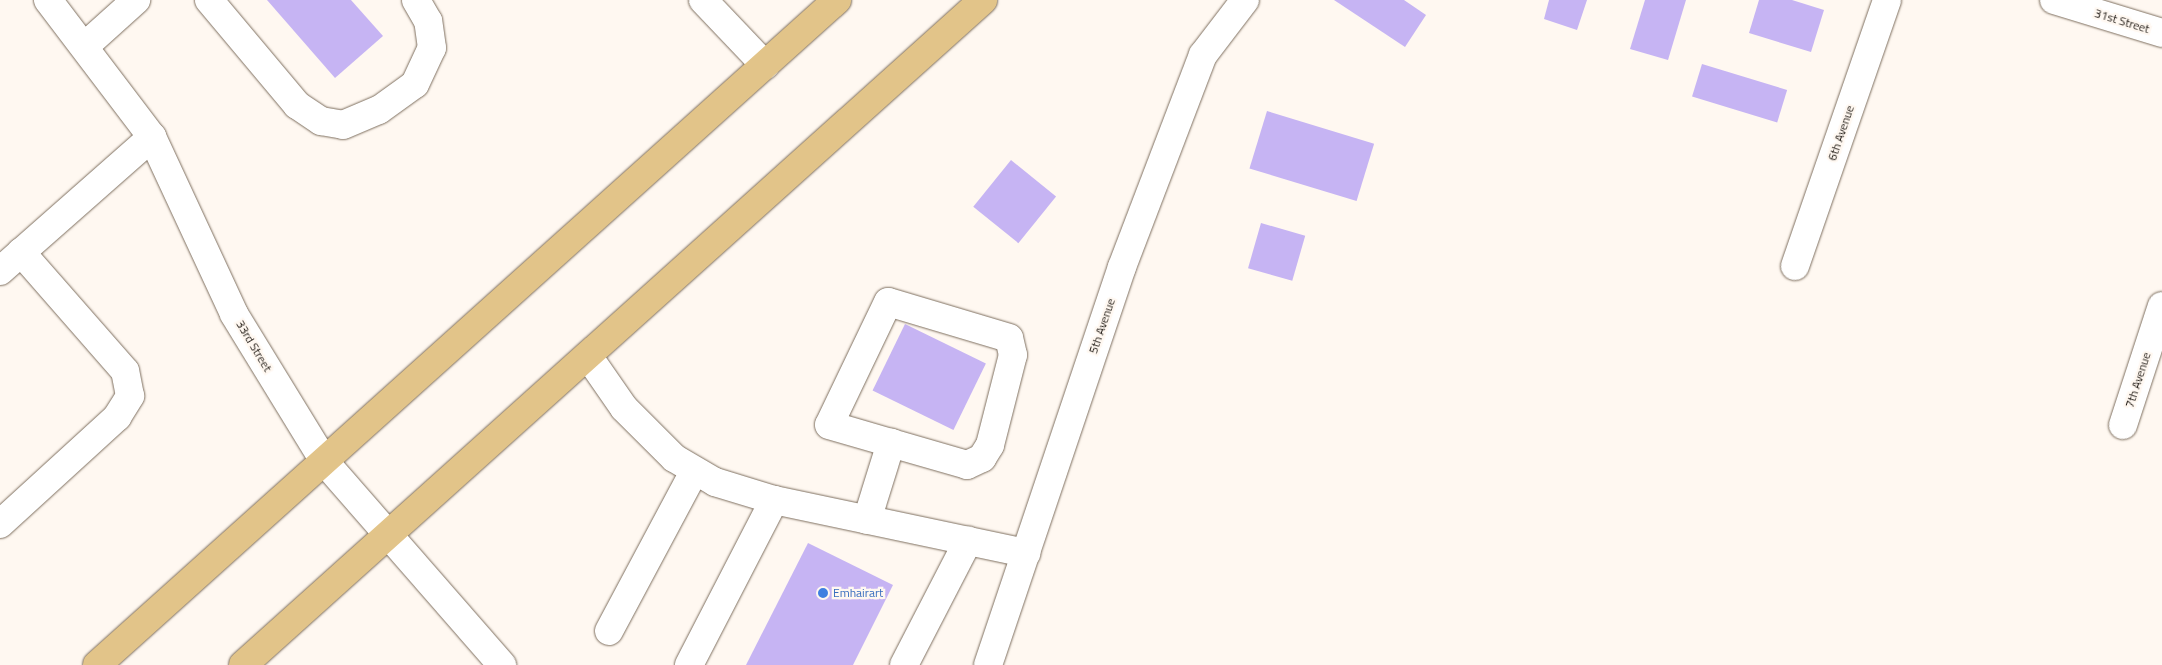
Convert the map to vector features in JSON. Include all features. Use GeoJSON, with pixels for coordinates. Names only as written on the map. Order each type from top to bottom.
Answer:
{"type":"FeatureCollection","features":[{"type":"Feature","properties":{"kind":"main road"},"geometry":{"type":"LineString","coordinates":[[97,665],[837,0]]}},
{"type":"Feature","properties":{"kind":"main road"},"geometry":{"type":"LineString","coordinates":[[243,665],[389,536],[983,0]]}},
{"type":"Feature","properties":{"kind":"street","name":"33rd Street"},"geometry":{"type":"LineString","coordinates":[[48,0],[85,46],[152,137],[234,314],[324,461],[502,665]]}},
{"type":"Feature","properties":{"kind":"street"},"geometry":{"type":"LineString","coordinates":[[85,46],[136,0]]}},
{"type":"Feature","properties":{"kind":"street"},"geometry":{"type":"LineString","coordinates":[[210,0],[297,105],[321,121],[344,125],[379,110],[415,84],[432,48],[428,21],[416,0]]}},
{"type":"Feature","properties":{"kind":"street"},"geometry":{"type":"LineString","coordinates":[[703,0],[765,65]]}},
{"type":"Feature","properties":{"kind":"street","name":"5th Avenue"},"geometry":{"type":"LineString","coordinates":[[988,665],[1122,267],[1203,55],[1245,0]]}},
{"type":"Feature","properties":{"kind":"street","name":"6th Avenue"},"geometry":{"type":"LineString","coordinates":[[1795,266],[1887,0]]}},
{"type":"Feature","properties":{"kind":"street","name":"31st Street"},"geometry":{"type":"LineString","coordinates":[[2054,0],[2162,33]]}},
{"type":"Feature","properties":{"kind":"street"},"geometry":{"type":"LineString","coordinates":[[0,270],[152,137]]}},
{"type":"Feature","properties":{"kind":"street"},"geometry":{"type":"LineString","coordinates":[[0,524],[117,417],[130,396],[125,371],[21,252]]}},
{"type":"Feature","properties":{"kind":"street"},"geometry":{"type":"LineString","coordinates":[[888,302],[1009,338],[1013,355],[990,445],[982,458],[968,465],[891,443],[830,425],[888,302]]}},
{"type":"Feature","properties":{"kind":"street","name":"7th Avenue"},"geometry":{"type":"LineString","coordinates":[[2123,425],[2162,306]]}},
{"type":"Feature","properties":{"kind":"street"},"geometry":{"type":"LineString","coordinates":[[588,356],[624,408],[674,458],[694,472],[774,500],[1026,553]]}},
{"type":"Feature","properties":{"kind":"street"},"geometry":{"type":"LineString","coordinates":[[868,520],[891,443]]}},
{"type":"Feature","properties":{"kind":"street"},"geometry":{"type":"LineString","coordinates":[[609,631],[694,472]]}},
{"type":"Feature","properties":{"kind":"street"},"geometry":{"type":"LineString","coordinates":[[689,665],[774,500]]}},
{"type":"Feature","properties":{"kind":"street"},"geometry":{"type":"LineString","coordinates":[[904,665],[968,541]]}},
{"type":"Feature","properties":{"kind":"building"},"geometry":{"type":"Polygon","coordinates":[[[267,0],[351,0],[383,36],[335,78],[267,0]]]}},
{"type":"Feature","properties":{"kind":"building"},"geometry":{"type":"Polygon","coordinates":[[[1334,0],[1404,0],[1426,15],[1405,47],[1334,0]]]}},
{"type":"Feature","properties":{"kind":"building"},"geometry":{"type":"Polygon","coordinates":[[[1549,0],[1587,0],[1577,30],[1544,19],[1549,0]]]}},
{"type":"Feature","properties":{"kind":"building"},"geometry":{"type":"Polygon","coordinates":[[[1645,0],[1686,0],[1668,60],[1630,49],[1645,0]]]}},
{"type":"Feature","properties":{"kind":"building"},"geometry":{"type":"Polygon","coordinates":[[[1759,0],[1792,0],[1824,10],[1811,52],[1749,33],[1759,0]]]}},
{"type":"Feature","properties":{"kind":"building"},"geometry":{"type":"Polygon","coordinates":[[[1702,64],[1787,90],[1777,123],[1692,97],[1702,64]]]}},
{"type":"Feature","properties":{"kind":"building"},"geometry":{"type":"Polygon","coordinates":[[[1267,111],[1374,144],[1357,201],[1249,168],[1267,111]]]}},
{"type":"Feature","properties":{"kind":"building"},"geometry":{"type":"Polygon","coordinates":[[[1011,160],[1056,197],[1018,243],[973,207],[1011,160]]]}},
{"type":"Feature","properties":{"kind":"building"},"geometry":{"type":"Polygon","coordinates":[[[1261,223],[1305,236],[1292,281],[1248,268],[1261,223]]]}},
{"type":"Feature","properties":{"kind":"building"},"geometry":{"type":"Polygon","coordinates":[[[905,324],[986,363],[953,430],[873,391],[905,324]]]}},
{"type":"Feature","properties":{"kind":"building"},"geometry":{"type":"Polygon","coordinates":[[[808,543],[893,585],[853,665],[746,665],[808,543]]]}},
{"type":"Feature","properties":{"kind":"place","name":"Emhairart"},"geometry":{"type":"Point","coordinates":[823,593]}}]}
